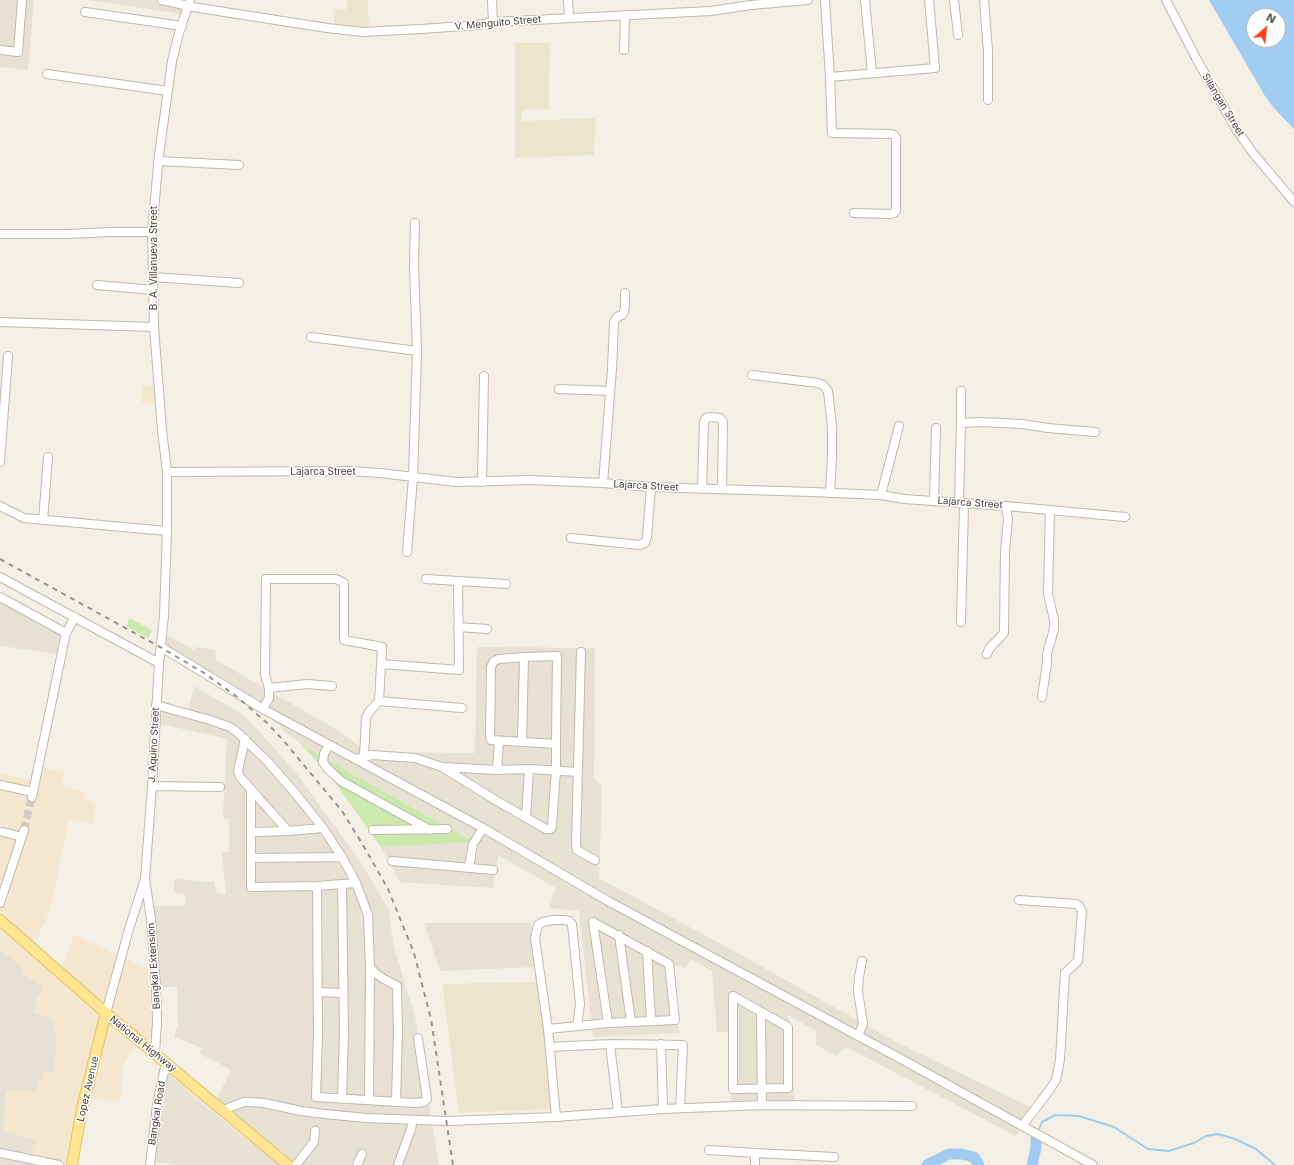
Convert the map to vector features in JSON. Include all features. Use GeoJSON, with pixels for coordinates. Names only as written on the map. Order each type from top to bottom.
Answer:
{"type":"FeatureCollection","features":[{"type":"Feature","properties":{"kind":"main road","name":"National Highway"},"geometry":{"type":"LineString","coordinates":[[0,920],[106,1013],[288,1165]]}},
{"type":"Feature","properties":{"kind":"main road","name":"Lopez Avenue"},"geometry":{"type":"LineString","coordinates":[[72,1165],[82,1108],[106,1013]]}},
{"type":"Feature","properties":{"kind":"street"},"geometry":{"type":"LineString","coordinates":[[0,50],[18,52],[22,0]]}},
{"type":"Feature","properties":{"kind":"street","name":"V. Menguito Street"},"geometry":{"type":"LineString","coordinates":[[162,0],[189,3],[328,28],[363,32],[421,30],[494,22],[711,11],[808,0]]}},
{"type":"Feature","properties":{"kind":"street"},"geometry":{"type":"LineString","coordinates":[[492,0],[494,22]]}},
{"type":"Feature","properties":{"kind":"street"},"geometry":{"type":"LineString","coordinates":[[568,0],[569,18]]}},
{"type":"Feature","properties":{"kind":"street"},"geometry":{"type":"LineString","coordinates":[[825,0],[832,134],[890,134],[894,135],[896,138],[896,210],[894,213],[890,214],[854,213]]}},
{"type":"Feature","properties":{"kind":"street"},"geometry":{"type":"LineString","coordinates":[[865,0],[872,73]]}},
{"type":"Feature","properties":{"kind":"street"},"geometry":{"type":"LineString","coordinates":[[830,77],[935,68],[929,0]]}},
{"type":"Feature","properties":{"kind":"street"},"geometry":{"type":"LineString","coordinates":[[954,0],[958,35]]}},
{"type":"Feature","properties":{"kind":"street"},"geometry":{"type":"LineString","coordinates":[[984,0],[988,51],[988,100]]}},
{"type":"Feature","properties":{"kind":"street","name":"Silangan Street"},"geometry":{"type":"LineString","coordinates":[[1166,0],[1196,58],[1236,129],[1253,153],[1292,196]]}},
{"type":"Feature","properties":{"kind":"street","name":"B. A. Villanueva Street"},"geometry":{"type":"LineString","coordinates":[[167,472],[160,416],[154,327],[152,232],[158,161],[172,61],[189,3]]}},
{"type":"Feature","properties":{"kind":"street"},"geometry":{"type":"LineString","coordinates":[[85,12],[182,26]]}},
{"type":"Feature","properties":{"kind":"street"},"geometry":{"type":"LineString","coordinates":[[624,50],[625,15]]}},
{"type":"Feature","properties":{"kind":"street"},"geometry":{"type":"LineString","coordinates":[[47,74],[168,91]]}},
{"type":"Feature","properties":{"kind":"street"},"geometry":{"type":"LineString","coordinates":[[158,161],[239,165]]}},
{"type":"Feature","properties":{"kind":"street"},"geometry":{"type":"LineString","coordinates":[[407,552],[413,478],[417,351],[414,265],[415,223]]}},
{"type":"Feature","properties":{"kind":"street"},"geometry":{"type":"LineString","coordinates":[[0,234],[152,232]]}},
{"type":"Feature","properties":{"kind":"street"},"geometry":{"type":"LineString","coordinates":[[154,277],[239,283]]}},
{"type":"Feature","properties":{"kind":"street"},"geometry":{"type":"LineString","coordinates":[[97,285],[153,290]]}},
{"type":"Feature","properties":{"kind":"street"},"geometry":{"type":"LineString","coordinates":[[603,483],[612,369],[614,322],[617,317],[622,315],[624,312],[625,293]]}},
{"type":"Feature","properties":{"kind":"street"},"geometry":{"type":"LineString","coordinates":[[0,322],[154,327]]}},
{"type":"Feature","properties":{"kind":"street"},"geometry":{"type":"LineString","coordinates":[[311,337],[417,351]]}},
{"type":"Feature","properties":{"kind":"street"},"geometry":{"type":"LineString","coordinates":[[0,462],[3,369],[8,356]]}},
{"type":"Feature","properties":{"kind":"street"},"geometry":{"type":"LineString","coordinates":[[752,375],[818,383],[823,385],[828,391],[832,442],[830,493]]}},
{"type":"Feature","properties":{"kind":"street"},"geometry":{"type":"LineString","coordinates":[[482,482],[484,376]]}},
{"type":"Feature","properties":{"kind":"street"},"geometry":{"type":"LineString","coordinates":[[559,389],[610,391]]}},
{"type":"Feature","properties":{"kind":"street"},"geometry":{"type":"LineString","coordinates":[[960,391],[961,622]]}},
{"type":"Feature","properties":{"kind":"street"},"geometry":{"type":"LineString","coordinates":[[702,489],[704,422],[706,418],[711,417],[720,418],[723,422],[722,489]]}},
{"type":"Feature","properties":{"kind":"street"},"geometry":{"type":"LineString","coordinates":[[961,423],[981,422],[1022,424],[1095,432]]}},
{"type":"Feature","properties":{"kind":"street"},"geometry":{"type":"LineString","coordinates":[[881,495],[899,426]]}},
{"type":"Feature","properties":{"kind":"street"},"geometry":{"type":"LineString","coordinates":[[934,500],[936,428]]}},
{"type":"Feature","properties":{"kind":"street"},"geometry":{"type":"LineString","coordinates":[[43,520],[48,457]]}},
{"type":"Feature","properties":{"kind":"street","name":"Lajarca Street"},"geometry":{"type":"LineString","coordinates":[[167,472],[350,471],[456,482],[530,480],[603,483],[651,487],[881,495],[904,499],[934,500],[1125,517]]}},
{"type":"Feature","properties":{"kind":"street","name":"J. Aquino Street"},"geometry":{"type":"LineString","coordinates":[[106,1013],[131,922],[145,879],[156,704],[164,616],[167,532],[167,472]]}},
{"type":"Feature","properties":{"kind":"street"},"geometry":{"type":"LineString","coordinates":[[571,538],[640,545],[645,543],[647,537],[651,487]]}},
{"type":"Feature","properties":{"kind":"street"},"geometry":{"type":"LineString","coordinates":[[0,506],[24,518],[167,532]]}},
{"type":"Feature","properties":{"kind":"street"},"geometry":{"type":"LineString","coordinates":[[987,654],[989,649],[1004,633],[1005,551],[1008,519],[1006,506]]}},
{"type":"Feature","properties":{"kind":"street"},"geometry":{"type":"LineString","coordinates":[[1042,697],[1047,654],[1054,629],[1054,620],[1048,594],[1050,510]]}},
{"type":"Feature","properties":{"kind":"street"},"geometry":{"type":"LineString","coordinates":[[0,576],[159,663]]}},
{"type":"Feature","properties":{"kind":"street"},"geometry":{"type":"LineString","coordinates":[[262,709],[269,698],[269,688],[265,675],[266,579],[336,579],[344,583],[344,640],[382,647],[379,701],[369,712],[366,718],[360,758]]}},
{"type":"Feature","properties":{"kind":"street"},"geometry":{"type":"LineString","coordinates":[[426,580],[506,584]]}},
{"type":"Feature","properties":{"kind":"street"},"geometry":{"type":"LineString","coordinates":[[381,664],[459,670],[458,581]]}},
{"type":"Feature","properties":{"kind":"street"},"geometry":{"type":"LineString","coordinates":[[0,597],[66,633]]}},
{"type":"Feature","properties":{"kind":"street"},"geometry":{"type":"LineString","coordinates":[[0,785],[33,795],[66,633],[76,617]]}},
{"type":"Feature","properties":{"kind":"street"},"geometry":{"type":"LineString","coordinates":[[458,627],[487,629]]}},
{"type":"Feature","properties":{"kind":"street"},"geometry":{"type":"LineString","coordinates":[[161,647],[262,709],[329,744],[360,758],[608,901],[1093,1165]]}},
{"type":"Feature","properties":{"kind":"street"},"geometry":{"type":"LineString","coordinates":[[581,652],[577,850],[595,860]]}},
{"type":"Feature","properties":{"kind":"street"},"geometry":{"type":"LineString","coordinates":[[360,758],[372,756],[414,758],[442,767],[546,829],[550,829],[552,826],[556,770],[557,656],[524,657],[499,659],[494,661],[491,667],[491,740],[556,744]]}},
{"type":"Feature","properties":{"kind":"street"},"geometry":{"type":"LineString","coordinates":[[522,742],[524,657]]}},
{"type":"Feature","properties":{"kind":"street"},"geometry":{"type":"LineString","coordinates":[[269,688],[307,684],[332,686]]}},
{"type":"Feature","properties":{"kind":"street"},"geometry":{"type":"LineString","coordinates":[[379,701],[462,708]]}},
{"type":"Feature","properties":{"kind":"street"},"geometry":{"type":"LineString","coordinates":[[156,704],[230,727],[245,739],[268,762],[323,828],[342,857],[356,883],[368,914],[370,967],[369,1100]]}},
{"type":"Feature","properties":{"kind":"street"},"geometry":{"type":"LineString","coordinates":[[245,739],[238,771],[240,777],[288,831]]}},
{"type":"Feature","properties":{"kind":"street"},"geometry":{"type":"LineString","coordinates":[[497,770],[499,741]]}},
{"type":"Feature","properties":{"kind":"street"},"geometry":{"type":"LineString","coordinates":[[329,744],[324,754],[323,762],[327,768],[341,781],[430,830]]}},
{"type":"Feature","properties":{"kind":"street"},"geometry":{"type":"LineString","coordinates":[[442,767],[578,772]]}},
{"type":"Feature","properties":{"kind":"street"},"geometry":{"type":"LineString","coordinates":[[526,817],[529,769]]}},
{"type":"Feature","properties":{"kind":"street"},"geometry":{"type":"LineString","coordinates":[[152,786],[220,787]]}},
{"type":"Feature","properties":{"kind":"street"},"geometry":{"type":"LineString","coordinates":[[251,789],[251,887],[317,886],[356,883]]}},
{"type":"Feature","properties":{"kind":"street"},"geometry":{"type":"LineString","coordinates":[[252,832],[323,828]]}},
{"type":"Feature","properties":{"kind":"street"},"geometry":{"type":"LineString","coordinates":[[469,867],[473,844],[483,828]]}},
{"type":"Feature","properties":{"kind":"street"},"geometry":{"type":"LineString","coordinates":[[373,830],[448,829]]}},
{"type":"Feature","properties":{"kind":"street"},"geometry":{"type":"LineString","coordinates":[[0,903],[23,834],[3,832]]}},
{"type":"Feature","properties":{"kind":"street"},"geometry":{"type":"LineString","coordinates":[[251,858],[342,857]]}},
{"type":"Feature","properties":{"kind":"street"},"geometry":{"type":"LineString","coordinates":[[392,861],[493,870]]}},
{"type":"Feature","properties":{"kind":"street","name":"Bangkal Extension"},"geometry":{"type":"LineString","coordinates":[[145,879],[151,919],[156,986],[157,1022],[155,1053]]}},
{"type":"Feature","properties":{"kind":"street"},"geometry":{"type":"LineString","coordinates":[[342,885],[342,993],[344,1032],[342,1099]]}},
{"type":"Feature","properties":{"kind":"street"},"geometry":{"type":"LineString","coordinates":[[317,886],[318,1036],[316,1097],[396,1102],[424,1102],[426,1099],[418,1038]]}},
{"type":"Feature","properties":{"kind":"street"},"geometry":{"type":"LineString","coordinates":[[1020,900],[1076,904],[1082,911],[1078,960],[1065,973],[1060,1060],[1056,1080],[1023,1127]]}},
{"type":"Feature","properties":{"kind":"street"},"geometry":{"type":"LineString","coordinates":[[556,1117],[548,1029],[535,938],[538,925],[543,922],[553,920],[569,921],[572,924],[580,1004],[577,1026]]}},
{"type":"Feature","properties":{"kind":"street"},"geometry":{"type":"LineString","coordinates":[[548,1029],[608,1023],[675,1020],[669,964],[593,922],[608,1023]]}},
{"type":"Feature","properties":{"kind":"street"},"geometry":{"type":"LineString","coordinates":[[619,935],[631,1022]]}},
{"type":"Feature","properties":{"kind":"street"},"geometry":{"type":"LineString","coordinates":[[647,951],[651,1020]]}},
{"type":"Feature","properties":{"kind":"street"},"geometry":{"type":"LineString","coordinates":[[858,1036],[863,1024],[858,991],[862,961]]}},
{"type":"Feature","properties":{"kind":"street"},"geometry":{"type":"LineString","coordinates":[[370,967],[380,976],[397,986],[398,1032],[396,1102]]}},
{"type":"Feature","properties":{"kind":"street"},"geometry":{"type":"LineString","coordinates":[[318,992],[342,993]]}},
{"type":"Feature","properties":{"kind":"street"},"geometry":{"type":"LineString","coordinates":[[733,996],[761,1012],[788,1027],[788,1088],[733,1089],[733,996]]}},
{"type":"Feature","properties":{"kind":"street"},"geometry":{"type":"LineString","coordinates":[[761,1012],[762,1105]]}},
{"type":"Feature","properties":{"kind":"street"},"geometry":{"type":"LineString","coordinates":[[550,1047],[610,1044],[683,1045],[680,1108]]}},
{"type":"Feature","properties":{"kind":"street"},"geometry":{"type":"LineString","coordinates":[[610,1044],[618,1112]]}},
{"type":"Feature","properties":{"kind":"street"},"geometry":{"type":"LineString","coordinates":[[661,1044],[662,1109]]}},
{"type":"Feature","properties":{"kind":"street","name":"Bangkal Road"},"geometry":{"type":"LineString","coordinates":[[150,1165],[157,1105],[166,1062]]}},
{"type":"Feature","properties":{"kind":"street"},"geometry":{"type":"LineString","coordinates":[[223,1110],[244,1102],[250,1102],[325,1114],[447,1121],[556,1117],[662,1109],[762,1105],[912,1106]]}},
{"type":"Feature","properties":{"kind":"street"},"geometry":{"type":"LineString","coordinates":[[398,1165],[413,1120]]}},
{"type":"Feature","properties":{"kind":"street"},"geometry":{"type":"LineString","coordinates":[[296,1165],[314,1142],[315,1131]]}},
{"type":"Feature","properties":{"kind":"street"},"geometry":{"type":"LineString","coordinates":[[709,1150],[834,1157]]}},
{"type":"Feature","properties":{"kind":"street"},"geometry":{"type":"LineString","coordinates":[[0,1153],[59,1165]]}},
{"type":"Feature","properties":{"kind":"street"},"geometry":{"type":"LineString","coordinates":[[755,1153],[755,1165]]}},
{"type":"Feature","properties":{"kind":"street"},"geometry":{"type":"LineString","coordinates":[[357,1165],[362,1154]]}},
{"type":"Feature","properties":{"kind":"shaded area"},"geometry":{"type":"Polygon","coordinates":[[[0,0],[34,0],[28,70],[0,67],[0,0]]]}},
{"type":"Feature","properties":{"kind":"shaded area"},"geometry":{"type":"Polygon","coordinates":[[[87,0],[183,0],[186,1],[182,14],[87,0]]]}},
{"type":"Feature","properties":{"kind":"shaded area"},"geometry":{"type":"Polygon","coordinates":[[[347,0],[368,0],[369,27],[334,25],[334,9],[346,10],[347,0]]]}},
{"type":"Feature","properties":{"kind":"shaded area"},"geometry":{"type":"Polygon","coordinates":[[[515,43],[550,43],[549,109],[522,110],[522,121],[595,118],[594,155],[515,158],[515,43]]]}},
{"type":"Feature","properties":{"kind":"shaded area"},"geometry":{"type":"Polygon","coordinates":[[[142,385],[155,386],[156,404],[142,403],[142,385]]]}},
{"type":"Feature","properties":{"kind":"shaded area"},"geometry":{"type":"Polygon","coordinates":[[[0,595],[65,631],[60,654],[0,646],[0,595]]]}},
{"type":"Feature","properties":{"kind":"shaded area"},"geometry":{"type":"Polygon","coordinates":[[[168,636],[194,650],[196,647],[215,650],[216,660],[332,727],[369,752],[475,753],[477,647],[595,648],[594,778],[602,786],[599,878],[743,956],[896,1042],[1030,1107],[1016,1136],[846,1047],[836,1056],[816,1045],[816,1031],[788,1015],[795,1101],[731,1102],[728,1032],[717,1032],[712,971],[690,959],[686,968],[673,965],[679,1033],[593,1037],[579,911],[549,908],[556,888],[498,855],[493,888],[400,882],[381,847],[473,841],[302,745],[283,730],[258,700],[164,644],[168,636]]]}},
{"type":"Feature","properties":{"kind":"shaded area"},"geometry":{"type":"Polygon","coordinates":[[[194,686],[245,716],[294,770],[360,861],[389,910],[393,943],[415,1017],[439,1165],[298,1165],[217,1099],[231,1070],[199,1054],[202,1048],[174,1037],[178,1024],[177,987],[158,987],[151,906],[185,906],[185,894],[176,893],[176,891],[174,891],[174,879],[214,882],[217,893],[226,894],[222,852],[229,852],[229,819],[224,819],[223,815],[227,739],[161,724],[164,705],[188,710],[194,686]]]}},
{"type":"Feature","properties":{"kind":"shaded area"},"geometry":{"type":"Polygon","coordinates":[[[41,767],[64,772],[62,786],[85,792],[84,799],[96,802],[93,824],[69,819],[54,892],[46,921],[33,945],[0,919],[0,773],[38,782],[41,767]]]}},
{"type":"Feature","properties":{"kind":"shaded area"},"geometry":{"type":"Polygon","coordinates":[[[424,923],[530,923],[536,967],[440,971],[424,923]]]}},
{"type":"Feature","properties":{"kind":"shaded area"},"geometry":{"type":"Polygon","coordinates":[[[0,929],[27,949],[136,1043],[123,1065],[121,1097],[116,1101],[83,1098],[68,1165],[28,1159],[36,1141],[3,1130],[6,1091],[37,1090],[39,1080],[42,1080],[44,1071],[55,1072],[57,1032],[53,1029],[54,1020],[34,1013],[36,1001],[44,986],[22,973],[22,967],[0,949],[0,929]]]}},
{"type":"Feature","properties":{"kind":"shaded area"},"geometry":{"type":"Polygon","coordinates":[[[74,935],[148,969],[153,1047],[61,968],[74,935]]]}},
{"type":"Feature","properties":{"kind":"shaded area"},"geometry":{"type":"Polygon","coordinates":[[[0,949],[23,967],[22,973],[44,986],[36,1001],[55,1020],[57,1032],[55,1072],[42,1080],[39,1080],[37,1090],[36,1141],[28,1159],[68,1165],[0,1165],[0,949]]]}},
{"type":"Feature","properties":{"kind":"shaded area"},"geometry":{"type":"Polygon","coordinates":[[[537,982],[546,1041],[553,1109],[459,1113],[442,984],[537,982]]]}},
{"type":"Feature","properties":{"kind":"shaded area"},"geometry":{"type":"Polygon","coordinates":[[[168,1074],[237,1132],[280,1165],[183,1165],[154,1162],[161,1106],[168,1074]]]}},
{"type":"Feature","properties":{"kind":"green space"},"geometry":{"type":"Polygon","coordinates":[[[130,618],[152,630],[148,638],[126,626],[130,618]]]}},
{"type":"Feature","properties":{"kind":"green space"},"geometry":{"type":"Polygon","coordinates":[[[302,745],[474,842],[381,847],[331,777],[302,745]]]}},
{"type":"Feature","properties":{"kind":"water"},"geometry":{"type":"Polygon","coordinates":[[[1209,0],[1294,0],[1294,129],[1273,107],[1265,96],[1209,0]]]}},
{"type":"Feature","properties":{"kind":"waterway"},"geometry":{"type":"LineString","coordinates":[[1038,1132],[1042,1122],[1055,1115],[1079,1116],[1114,1127],[1148,1149],[1169,1151],[1194,1143],[1206,1136],[1218,1134],[1235,1139],[1256,1149],[1275,1165]]}},
{"type":"Feature","properties":{"kind":"waterway"},"geometry":{"type":"LineString","coordinates":[[1032,1165],[1036,1148],[1036,1139]]}},
{"type":"Feature","properties":{"kind":"waterway"},"geometry":{"type":"LineString","coordinates":[[927,1165],[949,1154],[961,1154],[974,1157],[979,1165]]}},
{"type":"Feature","properties":{"kind":"tunnel"},"geometry":{"type":"LineString","coordinates":[[24,830],[32,797]]}},
{"type":"Feature","properties":{"kind":"railway"},"geometry":{"type":"LineString","coordinates":[[0,559],[160,647],[204,673],[236,696],[267,723],[283,740],[342,811],[388,889],[414,953],[431,1019],[453,1165]]}}]}
